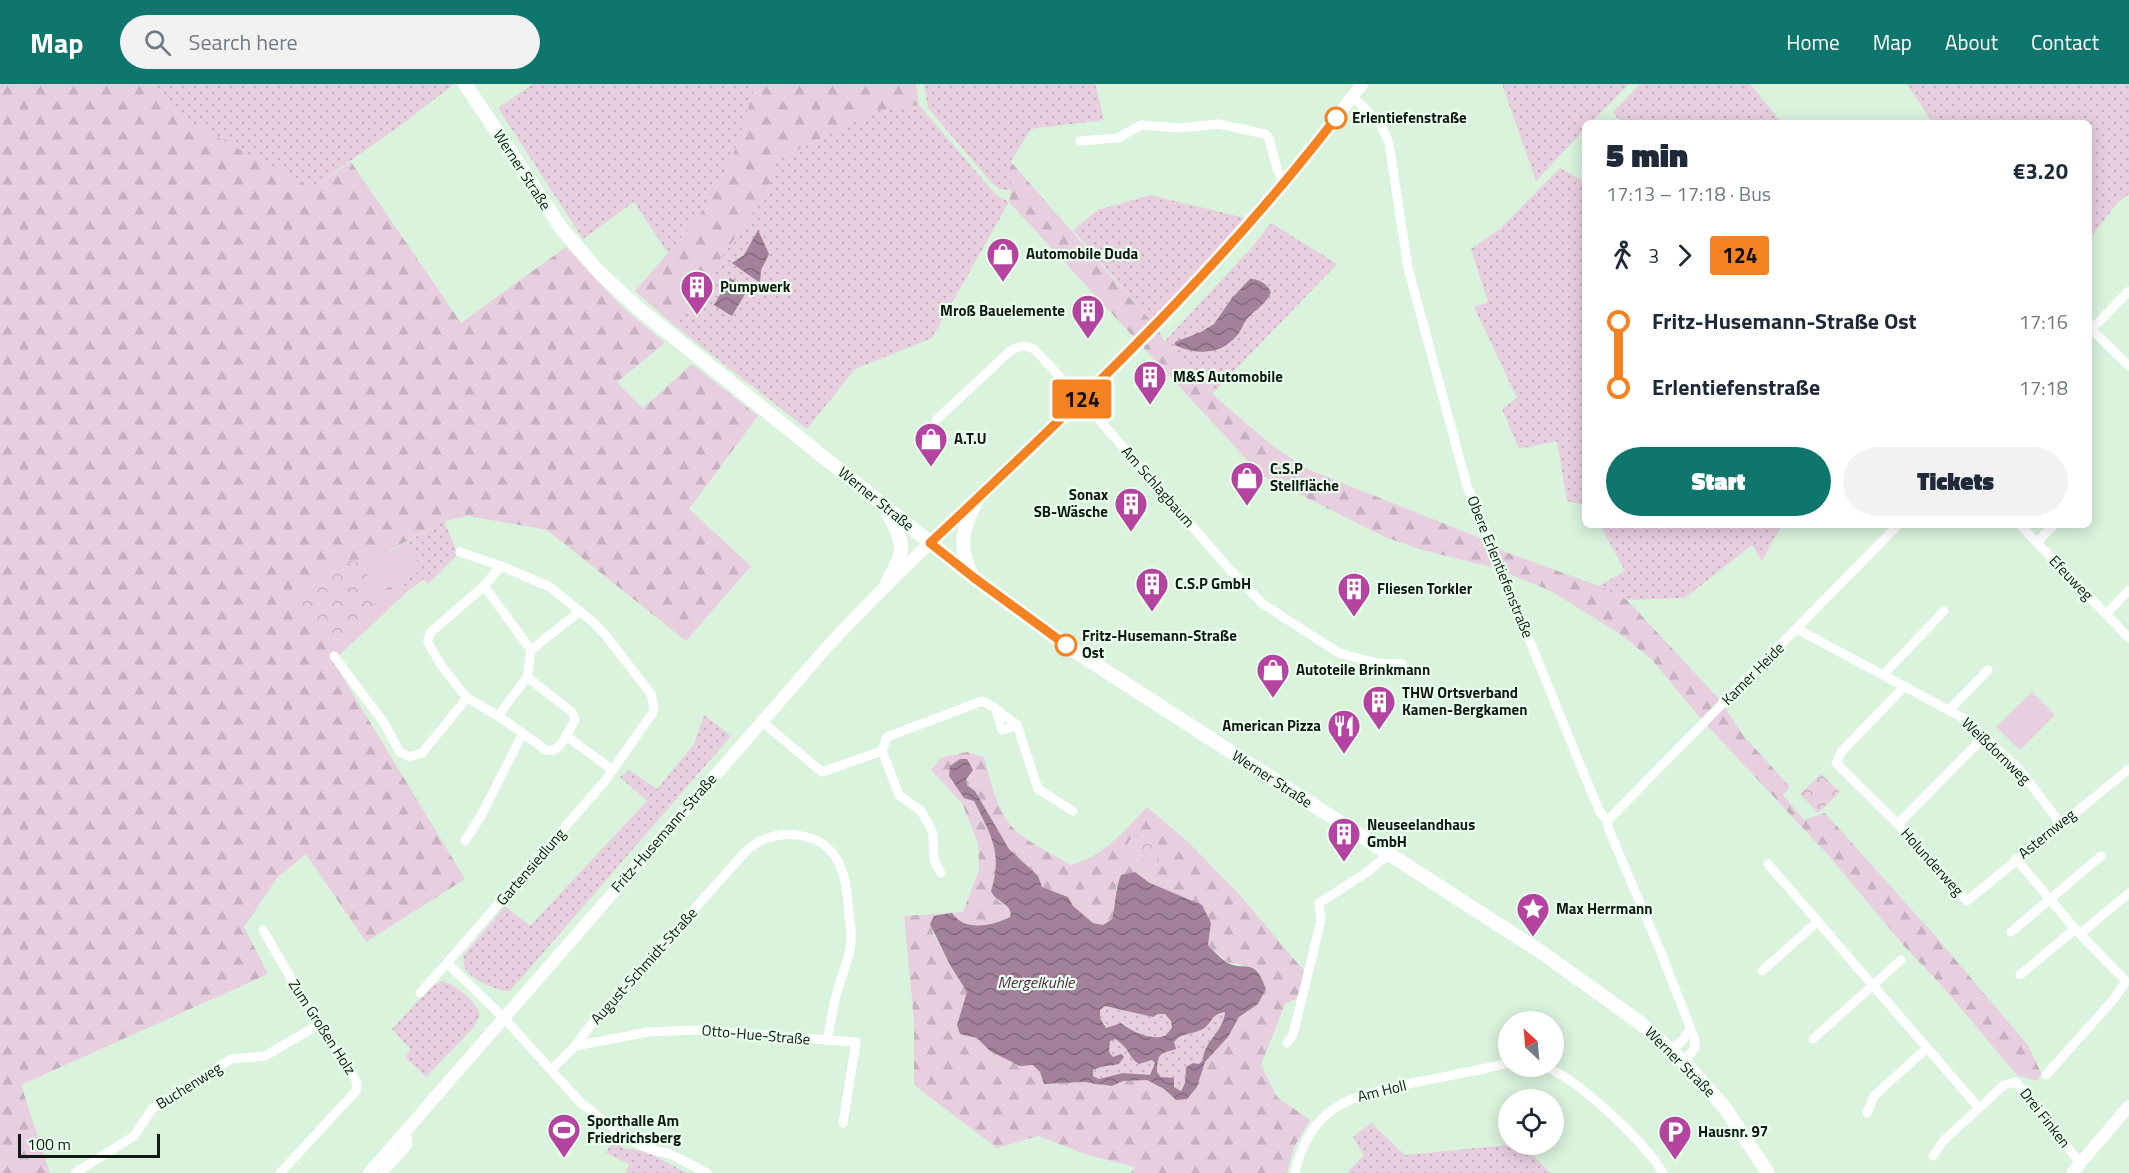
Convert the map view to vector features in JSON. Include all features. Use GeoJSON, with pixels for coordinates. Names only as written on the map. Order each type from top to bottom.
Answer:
{"type":"FeatureCollection","features":[{"type":"Feature","properties":{"kind":"main road","name":"Werner Straße"},"geometry":{"type":"LineString","coordinates":[[465,84],[562,229],[599,272],[639,309],[973,577],[1067,646],[1592,987],[1639,1022],[1684,1062],[1725,1108],[1768,1173]]}},
{"type":"Feature","properties":{"kind":"main road"},"geometry":{"type":"LineString","coordinates":[[973,577],[965,562],[963,536],[967,519],[978,498]]}},
{"type":"Feature","properties":{"kind":"main road"},"geometry":{"type":"LineString","coordinates":[[883,504],[896,527],[902,548],[900,558],[887,583]]}},
{"type":"Feature","properties":{"kind":"street","name":"Fritz-Husemann-Straße"},"geometry":{"type":"LineString","coordinates":[[369,1173],[761,721],[887,583],[1169,312],[1284,183],[1362,84]]}},
{"type":"Feature","properties":{"kind":"street","name":"Obere Erlentiefenstraße"},"geometry":{"type":"LineString","coordinates":[[1353,97],[1380,123],[1389,143],[1408,268],[1467,486],[1587,782],[1600,812],[1607,821],[1690,1028],[1695,1048],[1684,1062]]}},
{"type":"Feature","properties":{"kind":"street"},"geometry":{"type":"LineString","coordinates":[[1080,141],[1118,138],[1141,125],[1180,128],[1218,124],[1265,134],[1269,138],[1277,169],[1284,183]]}},
{"type":"Feature","properties":{"kind":"street"},"geometry":{"type":"LineString","coordinates":[[2092,328],[2129,291]]}},
{"type":"Feature","properties":{"kind":"street"},"geometry":{"type":"LineString","coordinates":[[2092,332],[2129,366]]}},
{"type":"Feature","properties":{"kind":"street","name":"Am Schlagbaum"},"geometry":{"type":"LineString","coordinates":[[936,420],[1017,346],[1028,346],[1034,349],[1263,604],[1339,653],[1377,663],[1402,664]]}},
{"type":"Feature","properties":{"kind":"street","name":"Kamer Heide"},"geometry":{"type":"LineString","coordinates":[[1607,821],[1895,528]]}},
{"type":"Feature","properties":{"kind":"street","name":"Efeuweg"},"geometry":{"type":"LineString","coordinates":[[2023,528],[2129,638]]}},
{"type":"Feature","properties":{"kind":"street","name":"Efeuweg"},"geometry":{"type":"LineString","coordinates":[[2037,542],[2051,528]]}},
{"type":"Feature","properties":{"kind":"street","name":"Gartensiedlung"},"geometry":{"type":"LineString","coordinates":[[420,993],[613,770],[652,714],[654,701],[607,637],[550,587],[501,566],[460,552]]}},
{"type":"Feature","properties":{"kind":"street"},"geometry":{"type":"LineString","coordinates":[[501,566],[484,586],[431,632],[428,639],[443,668],[467,698],[549,751],[556,749],[575,720],[572,712],[527,677]]}},
{"type":"Feature","properties":{"kind":"street"},"geometry":{"type":"LineString","coordinates":[[484,586],[531,650]]}},
{"type":"Feature","properties":{"kind":"street","name":"Efeuweg"},"geometry":{"type":"LineString","coordinates":[[2106,614],[2129,590]]}},
{"type":"Feature","properties":{"kind":"street"},"geometry":{"type":"LineString","coordinates":[[498,716],[527,677],[531,650],[580,611]]}},
{"type":"Feature","properties":{"kind":"street"},"geometry":{"type":"LineString","coordinates":[[1884,674],[1944,611]]}},
{"type":"Feature","properties":{"kind":"street","name":"Weißdornweg"},"geometry":{"type":"LineString","coordinates":[[1797,629],[1965,719],[2019,769],[2060,823]]}},
{"type":"Feature","properties":{"kind":"street"},"geometry":{"type":"LineString","coordinates":[[334,656],[384,723],[400,752],[410,757],[422,753],[467,698]]}},
{"type":"Feature","properties":{"kind":"street","name":"Weißdornweg"},"geometry":{"type":"LineString","coordinates":[[1949,710],[1988,670]]}},
{"type":"Feature","properties":{"kind":"street","name":"Holunderweg"},"geometry":{"type":"LineString","coordinates":[[1905,686],[1842,751],[1836,763],[1898,824],[1967,901]]}},
{"type":"Feature","properties":{"kind":"street"},"geometry":{"type":"LineString","coordinates":[[941,873],[934,860],[933,834],[930,827],[921,811],[898,795],[882,751],[887,737],[982,701],[1017,725],[1038,789],[1073,811]]}},
{"type":"Feature","properties":{"kind":"street"},"geometry":{"type":"LineString","coordinates":[[761,721],[822,772],[882,751]]}},
{"type":"Feature","properties":{"kind":"street"},"geometry":{"type":"LineString","coordinates":[[465,841],[481,816],[523,733]]}},
{"type":"Feature","properties":{"kind":"street"},"geometry":{"type":"LineString","coordinates":[[566,736],[613,770]]}},
{"type":"Feature","properties":{"kind":"street","name":"Holunderweg"},"geometry":{"type":"LineString","coordinates":[[1898,824],[1985,736]]}},
{"type":"Feature","properties":{"kind":"street","name":"Asternweg"},"geometry":{"type":"LineString","coordinates":[[1967,901],[2129,769]]}},
{"type":"Feature","properties":{"kind":"street","name":"August-Schmidt-Straße"},"geometry":{"type":"LineString","coordinates":[[552,1070],[736,863],[757,842],[770,836],[787,834],[809,837],[833,853],[839,862],[848,887],[851,943],[827,1041]]}},
{"type":"Feature","properties":{"kind":"street"},"geometry":{"type":"LineString","coordinates":[[1287,1043],[1293,1035],[1321,920],[1319,903],[1366,873],[1389,854]]}},
{"type":"Feature","properties":{"kind":"street"},"geometry":{"type":"LineString","coordinates":[[2011,932],[2101,855]]}},
{"type":"Feature","properties":{"kind":"street"},"geometry":{"type":"LineString","coordinates":[[2016,859],[2077,932],[2126,981],[2114,999],[2046,1076]]}},
{"type":"Feature","properties":{"kind":"street"},"geometry":{"type":"LineString","coordinates":[[1768,864],[1979,1108]]}},
{"type":"Feature","properties":{"kind":"street"},"geometry":{"type":"LineString","coordinates":[[2020,975],[2129,893]]}},
{"type":"Feature","properties":{"kind":"street"},"geometry":{"type":"LineString","coordinates":[[1762,971],[1817,922]]}},
{"type":"Feature","properties":{"kind":"street","name":"Zum Großen Holz"},"geometry":{"type":"LineString","coordinates":[[263,930],[318,1025],[355,1077],[357,1087],[356,1091],[279,1173]]}},
{"type":"Feature","properties":{"kind":"street"},"geometry":{"type":"LineString","coordinates":[[1813,1039],[1901,960]]}},
{"type":"Feature","properties":{"kind":"street"},"geometry":{"type":"LineString","coordinates":[[447,963],[503,1017],[581,1103],[628,1139],[649,1149],[670,1154],[707,1173]]}},
{"type":"Feature","properties":{"kind":"street","name":"Buchenweg"},"geometry":{"type":"LineString","coordinates":[[75,1173],[134,1136],[152,1109],[231,1059],[265,1056],[318,1025]]}},
{"type":"Feature","properties":{"kind":"street"},"geometry":{"type":"LineString","coordinates":[[1671,1050],[1683,1040],[1690,1028]]}},
{"type":"Feature","properties":{"kind":"street","name":"Otto-Hue-Straße"},"geometry":{"type":"LineString","coordinates":[[575,1046],[648,1032],[698,1030],[856,1042],[843,1123]]}},
{"type":"Feature","properties":{"kind":"street"},"geometry":{"type":"LineString","coordinates":[[1868,1113],[1875,1096],[1928,1048]]}},
{"type":"Feature","properties":{"kind":"street","name":"Am Holl"},"geometry":{"type":"LineString","coordinates":[[1295,1173],[1309,1133],[1328,1113],[1348,1100],[1498,1065]]}},
{"type":"Feature","properties":{"kind":"street"},"geometry":{"type":"LineString","coordinates":[[1564,1077],[1639,1141],[1663,1173]]}},
{"type":"Feature","properties":{"kind":"street","name":"Drei Finken"},"geometry":{"type":"LineString","coordinates":[[1933,1156],[1944,1140],[2004,1085],[2016,1082],[2076,1168]]}},
{"type":"Feature","properties":{"kind":"street"},"geometry":{"type":"LineString","coordinates":[[2076,1168],[2129,1106]]}},
{"type":"Feature","properties":{"kind":"street","name":"Fritz-Husemann-Straße"},"geometry":{"type":"LineString","coordinates":[[383,1173],[408,1145],[406,1129]]}},
{"type":"Feature","properties":{"kind":"green space"},"geometry":{"type":"Polygon","coordinates":[[[0,84],[149,84],[183,119],[312,188],[351,162],[461,323],[566,247],[620,305],[665,343],[617,382],[643,408],[692,364],[758,416],[689,509],[751,566],[686,641],[547,530],[468,516],[444,521],[363,565],[345,558],[296,599],[377,593],[399,582],[410,589],[333,661],[465,879],[366,942],[306,854],[277,878],[244,927],[268,974],[21,1085],[50,1173],[0,1173],[0,84]]]}},
{"type":"Feature","properties":{"kind":"green space"},"geometry":{"type":"Polygon","coordinates":[[[149,84],[454,84],[312,188],[183,119],[149,84]]]}},
{"type":"Feature","properties":{"kind":"green space"},"geometry":{"type":"Polygon","coordinates":[[[533,84],[756,84],[732,159],[696,221],[668,253],[634,202],[583,239],[498,108],[533,84]]]}},
{"type":"Feature","properties":{"kind":"green space"},"geometry":{"type":"Polygon","coordinates":[[[756,84],[916,84],[919,105],[879,110],[777,160],[766,194],[674,325],[635,291],[696,221],[732,159],[756,84]]]}},
{"type":"Feature","properties":{"kind":"green space"},"geometry":{"type":"Polygon","coordinates":[[[924,84],[1095,84],[1104,120],[1031,129],[1011,161],[1011,190],[999,189],[928,108],[924,84]]]}},
{"type":"Feature","properties":{"kind":"green space"},"geometry":{"type":"Polygon","coordinates":[[[1502,84],[1629,84],[1594,120],[1582,120],[1582,132],[1536,181],[1502,84]]]}},
{"type":"Feature","properties":{"kind":"green space"},"geometry":{"type":"Polygon","coordinates":[[[1640,84],[1750,84],[1780,120],[1619,120],[1613,112],[1640,84]]]}},
{"type":"Feature","properties":{"kind":"green space"},"geometry":{"type":"Polygon","coordinates":[[[1907,84],[2129,84],[2129,194],[2119,201],[2092,235],[2092,120],[1931,120],[1907,84]]]}},
{"type":"Feature","properties":{"kind":"green space"},"geometry":{"type":"Polygon","coordinates":[[[919,105],[996,195],[1009,202],[932,338],[855,369],[807,429],[674,325],[766,194],[777,160],[879,110],[919,105]]]}},
{"type":"Feature","properties":{"kind":"green space"},"geometry":{"type":"Polygon","coordinates":[[[1010,161],[1158,329],[1164,342],[1212,394],[1270,444],[1307,469],[1478,537],[1503,551],[1599,586],[1627,600],[1719,699],[1743,735],[1790,787],[1783,795],[1804,820],[1825,813],[1930,930],[2028,1045],[2041,1073],[2037,1081],[2017,1075],[1829,856],[1701,719],[1653,661],[1623,636],[1551,591],[1495,568],[1422,550],[1385,537],[1261,475],[1009,202],[1010,161]]]}},
{"type":"Feature","properties":{"kind":"green space"},"geometry":{"type":"Polygon","coordinates":[[[1560,168],[1582,180],[1582,504],[1567,501],[1557,441],[1519,449],[1502,409],[1517,398],[1474,307],[1488,302],[1471,249],[1500,229],[1560,168]]]}},
{"type":"Feature","properties":{"kind":"green space"},"geometry":{"type":"Polygon","coordinates":[[[1150,195],[1257,221],[1158,329],[1073,230],[1098,210],[1150,195]]]}},
{"type":"Feature","properties":{"kind":"green space"},"geometry":{"type":"Polygon","coordinates":[[[1271,223],[1337,264],[1212,394],[1164,342],[1253,246],[1271,223]]]}},
{"type":"Feature","properties":{"kind":"green space"},"geometry":{"type":"Polygon","coordinates":[[[444,521],[458,554],[428,584],[424,579],[410,589],[399,582],[421,570],[407,542],[444,521]]]}},
{"type":"Feature","properties":{"kind":"green space"},"geometry":{"type":"Polygon","coordinates":[[[1602,528],[1780,528],[1762,561],[1752,545],[1685,598],[1627,600],[1599,586],[1625,571],[1602,528]]]}},
{"type":"Feature","properties":{"kind":"green space"},"geometry":{"type":"Polygon","coordinates":[[[407,542],[422,570],[377,593],[363,565],[407,542]]]}},
{"type":"Feature","properties":{"kind":"green space"},"geometry":{"type":"Polygon","coordinates":[[[345,558],[363,565],[377,593],[371,617],[332,644],[296,599],[345,558]]]}},
{"type":"Feature","properties":{"kind":"green space"},"geometry":{"type":"Polygon","coordinates":[[[2032,692],[2055,715],[2020,750],[1996,727],[2032,692]]]}},
{"type":"Feature","properties":{"kind":"green space"},"geometry":{"type":"Polygon","coordinates":[[[704,715],[731,736],[510,991],[491,987],[471,976],[464,966],[463,956],[505,906],[530,926],[647,801],[620,777],[629,770],[657,789],[694,744],[704,715]]]}},
{"type":"Feature","properties":{"kind":"green space"},"geometry":{"type":"Polygon","coordinates":[[[967,752],[984,757],[996,798],[1011,825],[1018,833],[1070,865],[1103,850],[1122,834],[1147,807],[1190,844],[1238,893],[1305,972],[1297,998],[1285,1004],[1261,1065],[1277,1097],[1310,1120],[1294,1147],[1287,1173],[1131,1173],[1135,1167],[1088,1155],[1038,1136],[997,1148],[914,1085],[914,1020],[904,916],[963,912],[979,870],[978,843],[962,803],[931,770],[941,758],[967,752]],[[950,766],[978,808],[990,831],[997,854],[996,873],[991,891],[999,902],[1010,907],[1012,912],[1010,917],[1003,920],[979,925],[972,925],[957,919],[951,913],[932,931],[967,992],[957,1025],[960,1034],[977,1038],[990,1051],[1033,1065],[1040,1072],[1044,1084],[1084,1082],[1112,1086],[1123,1081],[1147,1080],[1164,1089],[1175,1100],[1197,1087],[1205,1062],[1228,1037],[1239,1017],[1258,1004],[1243,965],[1227,962],[1208,945],[1211,923],[1135,872],[1116,887],[1117,901],[1112,919],[1103,925],[1093,923],[1073,906],[1068,897],[1042,887],[1037,876],[1009,849],[975,791],[967,785],[966,780],[972,774],[950,766]]]}},
{"type":"Feature","properties":{"kind":"green space"},"geometry":{"type":"Polygon","coordinates":[[[1821,774],[1840,792],[1818,813],[1800,794],[1821,774]]]}},
{"type":"Feature","properties":{"kind":"green space"},"geometry":{"type":"Polygon","coordinates":[[[1138,834],[1155,849],[1159,861],[1157,864],[1138,857],[1128,849],[1130,839],[1138,834]]]}},
{"type":"Feature","properties":{"kind":"green space"},"geometry":{"type":"Polygon","coordinates":[[[443,981],[464,994],[480,1014],[474,1027],[426,1077],[405,1057],[411,1050],[392,1029],[432,986],[443,981]]]}},
{"type":"Feature","properties":{"kind":"green space"},"geometry":{"type":"Polygon","coordinates":[[[1105,1006],[1153,1017],[1165,1014],[1171,1021],[1172,1027],[1166,1035],[1161,1037],[1136,1032],[1121,1023],[1106,1028],[1100,1018],[1100,1010],[1105,1006]]]}},
{"type":"Feature","properties":{"kind":"green space"},"geometry":{"type":"Polygon","coordinates":[[[1225,1012],[1221,1025],[1206,1047],[1203,1060],[1199,1064],[1186,1067],[1185,1083],[1180,1091],[1174,1088],[1157,1072],[1158,1057],[1179,1036],[1200,1031],[1216,1013],[1225,1012]]]}},
{"type":"Feature","properties":{"kind":"green space"},"geometry":{"type":"Polygon","coordinates":[[[1115,1039],[1124,1045],[1140,1064],[1152,1060],[1155,1063],[1150,1076],[1123,1073],[1099,1079],[1093,1076],[1093,1071],[1101,1067],[1108,1067],[1113,1057],[1109,1052],[1110,1041],[1115,1039]]]}},
{"type":"Feature","properties":{"kind":"green space"},"geometry":{"type":"Polygon","coordinates":[[[1371,1123],[1405,1155],[1498,1146],[1498,1155],[1531,1155],[1551,1173],[1347,1173],[1364,1155],[1353,1137],[1371,1123]]]}},
{"type":"Feature","properties":{"kind":"green space"},"geometry":{"type":"Polygon","coordinates":[[[613,1140],[624,1148],[647,1152],[687,1173],[626,1173],[629,1164],[606,1153],[613,1140]]]}},
{"type":"Feature","properties":{"kind":"water"},"geometry":{"type":"Polygon","coordinates":[[[758,230],[769,254],[761,270],[760,283],[732,263],[744,255],[758,230]]]}},
{"type":"Feature","properties":{"kind":"water"},"geometry":{"type":"Polygon","coordinates":[[[730,278],[748,289],[732,316],[714,305],[730,278]]]}},
{"type":"Feature","properties":{"kind":"water"},"geometry":{"type":"Polygon","coordinates":[[[1250,279],[1263,282],[1271,292],[1232,340],[1225,346],[1201,352],[1175,345],[1175,342],[1201,332],[1214,324],[1232,298],[1250,279]]]}},
{"type":"Feature","properties":{"kind":"water","name":"Mergelkuhle"},"geometry":{"type":"Polygon","coordinates":[[[960,759],[967,759],[973,770],[966,780],[967,785],[975,791],[1009,849],[1038,876],[1042,887],[1068,897],[1073,906],[1093,923],[1103,925],[1112,919],[1121,875],[1135,872],[1150,883],[1202,905],[1211,923],[1208,945],[1226,962],[1253,968],[1258,972],[1266,989],[1258,1004],[1239,1017],[1228,1037],[1205,1062],[1197,1087],[1187,1099],[1176,1100],[1164,1089],[1147,1080],[1123,1081],[1112,1086],[1084,1082],[1044,1084],[1040,1072],[1033,1065],[1020,1066],[990,1051],[977,1038],[960,1034],[957,1025],[967,992],[950,965],[930,924],[934,916],[952,913],[964,923],[987,925],[1010,917],[1011,913],[991,891],[996,866],[990,834],[974,801],[964,798],[949,776],[950,766],[960,759]],[[1105,1006],[1100,1010],[1100,1018],[1106,1028],[1121,1023],[1136,1032],[1161,1037],[1166,1035],[1172,1027],[1171,1021],[1165,1014],[1153,1017],[1105,1006]],[[1225,1012],[1220,1013],[1201,1030],[1177,1039],[1174,1042],[1176,1049],[1162,1054],[1159,1058],[1157,1072],[1161,1077],[1174,1078],[1174,1087],[1181,1091],[1185,1083],[1186,1067],[1193,1063],[1199,1064],[1203,1060],[1206,1048],[1224,1019],[1225,1012]],[[1115,1039],[1110,1041],[1109,1052],[1113,1057],[1121,1054],[1124,1057],[1119,1064],[1093,1070],[1093,1076],[1099,1079],[1123,1073],[1150,1075],[1155,1063],[1152,1060],[1139,1064],[1120,1042],[1115,1039]]]}},
{"type":"Feature","properties":{"kind":"bus line","name":"124"},"geometry":{"type":"LineString","coordinates":[[1066,645],[930,543],[1028,452],[1169,312],[1284,183],[1336,118]]}},
{"type":"Feature","properties":{"kind":"place","name":"Erlentiefenstraße"},"geometry":{"type":"Point","coordinates":[1336,118]}},
{"type":"Feature","properties":{"kind":"place","name":"Automobile Duda"},"geometry":{"type":"Point","coordinates":[1003,283]}},
{"type":"Feature","properties":{"kind":"place","name":"Pumpwerk"},"geometry":{"type":"Point","coordinates":[697,316]}},
{"type":"Feature","properties":{"kind":"place","name":"Mroß Bauelemente"},"geometry":{"type":"Point","coordinates":[1088,340]}},
{"type":"Feature","properties":{"kind":"place","name":"M&S Automobile"},"geometry":{"type":"Point","coordinates":[1150,406]}},
{"type":"Feature","properties":{"kind":"place","name":"A.T.U"},"geometry":{"type":"Point","coordinates":[931,468]}},
{"type":"Feature","properties":{"kind":"place","name":"C.S.P Stellfläche"},"geometry":{"type":"Point","coordinates":[1247,507]}},
{"type":"Feature","properties":{"kind":"place","name":"Sonax SB-Wäsche"},"geometry":{"type":"Point","coordinates":[1131,533]}},
{"type":"Feature","properties":{"kind":"place","name":"C.S.P GmbH"},"geometry":{"type":"Point","coordinates":[1152,613]}},
{"type":"Feature","properties":{"kind":"place","name":"Fliesen Torkler"},"geometry":{"type":"Point","coordinates":[1354,618]}},
{"type":"Feature","properties":{"kind":"place","name":"Fritz-Husemann-Straße Ost"},"geometry":{"type":"Point","coordinates":[1066,645]}},
{"type":"Feature","properties":{"kind":"place","name":"Autoteile Brinkmann"},"geometry":{"type":"Point","coordinates":[1273,699]}},
{"type":"Feature","properties":{"kind":"place","name":"THW Ortsverband Kamen-Bergkamen"},"geometry":{"type":"Point","coordinates":[1379,731]}},
{"type":"Feature","properties":{"kind":"place","name":"American Pizza"},"geometry":{"type":"Point","coordinates":[1344,755]}},
{"type":"Feature","properties":{"kind":"place","name":"Neuseelandhaus GmbH"},"geometry":{"type":"Point","coordinates":[1344,863]}},
{"type":"Feature","properties":{"kind":"place","name":"Max Herrmann"},"geometry":{"type":"Point","coordinates":[1533,938]}},
{"type":"Feature","properties":{"kind":"place","name":"Sporthalle Am Friedrichsberg"},"geometry":{"type":"Point","coordinates":[564,1159]}},
{"type":"Feature","properties":{"kind":"place","name":"Hausnr. 97"},"geometry":{"type":"Point","coordinates":[1675,1161]}}]}
